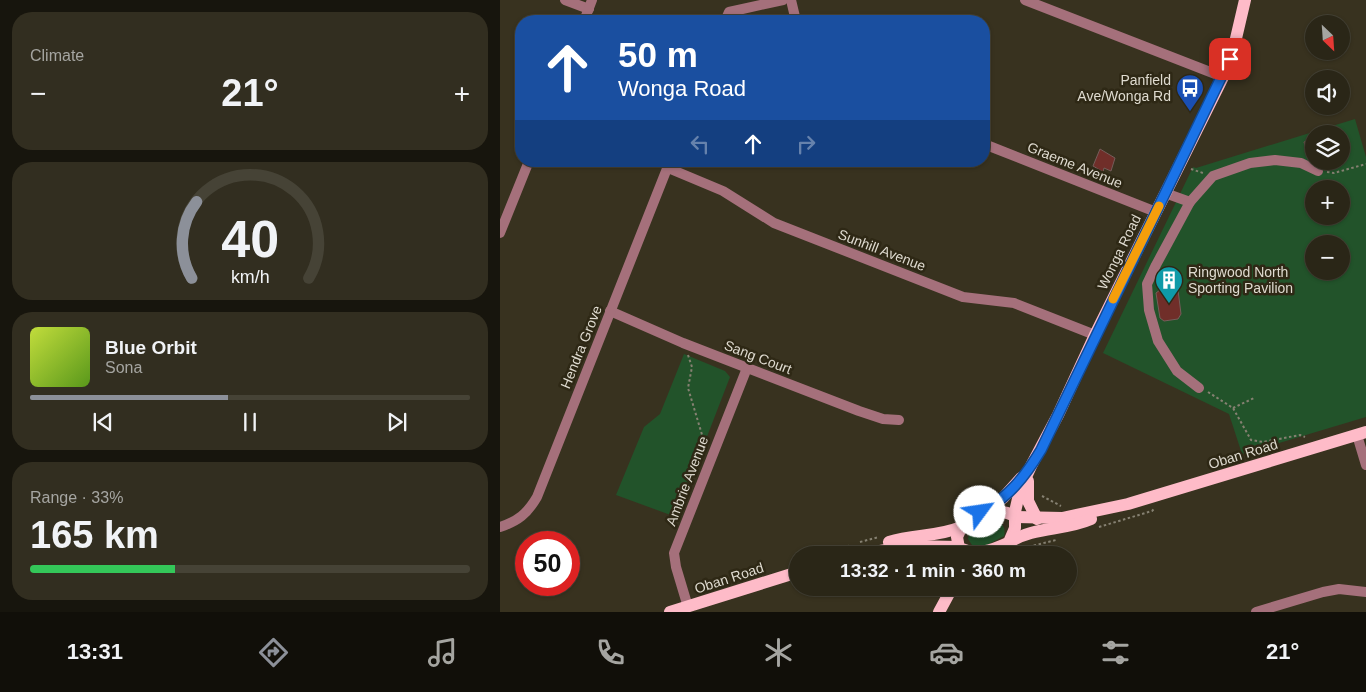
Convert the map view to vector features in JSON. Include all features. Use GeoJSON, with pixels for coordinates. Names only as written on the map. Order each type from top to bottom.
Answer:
{"type":"FeatureCollection","features":[{"type":"Feature","properties":{"kind":"main road","name":"Wonga Road"},"geometry":{"type":"LineString","coordinates":[[1008,543],[1015,528],[1014,516],[1020,490],[1058,416],[1094,336],[1223,77],[1234,47],[1245,0]]}},
{"type":"Feature","properties":{"kind":"main road","name":"Oban Road"},"geometry":{"type":"LineString","coordinates":[[961,527],[992,513],[1003,512],[1014,516],[1036,518],[1073,517],[1128,504],[1361,434]]}},
{"type":"Feature","properties":{"kind":"main road"},"geometry":{"type":"LineString","coordinates":[[1030,469],[1028,501],[1036,518]]}},
{"type":"Feature","properties":{"kind":"main road"},"geometry":{"type":"LineString","coordinates":[[880,546],[897,539],[945,534],[961,527],[1003,498],[1030,469]]}},
{"type":"Feature","properties":{"kind":"main road","name":"Oban Road"},"geometry":{"type":"LineString","coordinates":[[1008,543],[1030,532],[1080,524],[1128,504]]}},
{"type":"Feature","properties":{"kind":"main road"},"geometry":{"type":"LineString","coordinates":[[958,546],[957,537],[961,527]]}},
{"type":"Feature","properties":{"kind":"main road"},"geometry":{"type":"LineString","coordinates":[[999,546],[1008,543]]}},
{"type":"Feature","properties":{"kind":"main road"},"geometry":{"type":"LineString","coordinates":[[1003,546],[1008,543]]}},
{"type":"Feature","properties":{"kind":"main road","name":"Oban Road"},"geometry":{"type":"LineString","coordinates":[[670,612],[789,575]]}},
{"type":"Feature","properties":{"kind":"street"},"geometry":{"type":"LineString","coordinates":[[565,0],[590,5]]}},
{"type":"Feature","properties":{"kind":"street"},"geometry":{"type":"LineString","coordinates":[[728,15],[729,12],[783,0]]}},
{"type":"Feature","properties":{"kind":"street"},"geometry":{"type":"LineString","coordinates":[[791,0],[795,15]]}},
{"type":"Feature","properties":{"kind":"street"},"geometry":{"type":"LineString","coordinates":[[1025,0],[1223,77]]}},
{"type":"Feature","properties":{"kind":"street","name":"Graeme Avenue"},"geometry":{"type":"LineString","coordinates":[[990,146],[1156,212]]}},
{"type":"Feature","properties":{"kind":"street"},"geometry":{"type":"LineString","coordinates":[[1199,388],[1177,371],[1158,341],[1149,310],[1147,284],[1190,202],[1213,176],[1262,161],[1301,163],[1318,172]]}},
{"type":"Feature","properties":{"kind":"street"},"geometry":{"type":"LineString","coordinates":[[500,234],[527,167]]}},
{"type":"Feature","properties":{"kind":"street","name":"Hendra Grove"},"geometry":{"type":"LineString","coordinates":[[500,527],[514,523],[528,513],[536,498],[668,167]]}},
{"type":"Feature","properties":{"kind":"street","name":"Sunhill Avenue"},"geometry":{"type":"LineString","coordinates":[[673,167],[723,191],[783,226],[963,297],[1014,303],[1094,336]]}},
{"type":"Feature","properties":{"kind":"street"},"geometry":{"type":"LineString","coordinates":[[1165,193],[1190,202]]}},
{"type":"Feature","properties":{"kind":"street","name":"Sang Court"},"geometry":{"type":"LineString","coordinates":[[610,311],[683,343],[860,411],[883,419],[899,420]]}},
{"type":"Feature","properties":{"kind":"street","name":"Ambrie Avenue"},"geometry":{"type":"LineString","coordinates":[[688,607],[676,567],[674,553],[746,368]]}},
{"type":"Feature","properties":{"kind":"street"},"geometry":{"type":"LineString","coordinates":[[1361,434],[1366,465]]}},
{"type":"Feature","properties":{"kind":"street"},"geometry":{"type":"LineString","coordinates":[[1256,612],[1323,592],[1339,590],[1366,592]]}},
{"type":"Feature","properties":{"kind":"path"},"geometry":{"type":"LineString","coordinates":[[1318,172],[1334,173],[1366,164]]}},
{"type":"Feature","properties":{"kind":"path"},"geometry":{"type":"LineString","coordinates":[[683,343],[681,351],[688,354],[692,367],[688,388],[704,447],[712,452]]}},
{"type":"Feature","properties":{"kind":"path"},"geometry":{"type":"LineString","coordinates":[[1199,388],[1233,408],[1251,440],[1263,442],[1300,435],[1305,436]]}},
{"type":"Feature","properties":{"kind":"path"},"geometry":{"type":"LineString","coordinates":[[1233,408],[1254,398]]}},
{"type":"Feature","properties":{"kind":"path"},"geometry":{"type":"LineString","coordinates":[[1042,496],[1057,505],[1064,506]]}},
{"type":"Feature","properties":{"kind":"green space"},"geometry":{"type":"Polygon","coordinates":[[[1355,119],[1366,157],[1366,417],[1242,454],[1229,414],[1103,353],[1193,167],[1196,168],[1305,134],[1305,170],[1350,170],[1350,125],[1336,125],[1355,119]]]}},
{"type":"Feature","properties":{"kind":"green space"},"geometry":{"type":"Polygon","coordinates":[[[684,354],[725,371],[730,377],[676,517],[616,495],[644,427],[660,414],[684,354]]]}},
{"type":"Feature","properties":{"kind":"green space"},"geometry":{"type":"Polygon","coordinates":[[[988,519],[1001,523],[1005,532],[1004,536],[987,545],[972,545],[968,539],[969,533],[988,519]]]}},
{"type":"Feature","properties":{"kind":"building"},"geometry":{"type":"Polygon","coordinates":[[[1100,149],[1115,158],[1111,171],[1104,168],[1103,172],[1093,166],[1100,149]]]}},
{"type":"Feature","properties":{"kind":"building","name":"Ringwood North Sporting Pavilion"},"geometry":{"type":"Polygon","coordinates":[[[1173,287],[1178,290],[1181,314],[1178,319],[1164,321],[1160,318],[1156,293],[1173,287]]]}},
{"type":"Feature","properties":{"kind":"slow traffic"},"geometry":{"type":"LineString","coordinates":[[1113,299],[1159,206]]}},
{"type":"Feature","properties":{"kind":"place","name":"Panfield Ave/Wonga Rd"},"geometry":{"type":"Point","coordinates":[1190,112]}},
{"type":"Feature","properties":{"kind":"place","name":"Ringwood North Sporting Pavilion"},"geometry":{"type":"Point","coordinates":[1169,304]}},
{"type":"Feature","properties":{"kind":"route"},"geometry":{"type":"LineString","coordinates":[[980,512],[996,504],[1006,496],[1031,466],[1041,450],[1094,336],[1223,77],[1230,59]]}}]}
